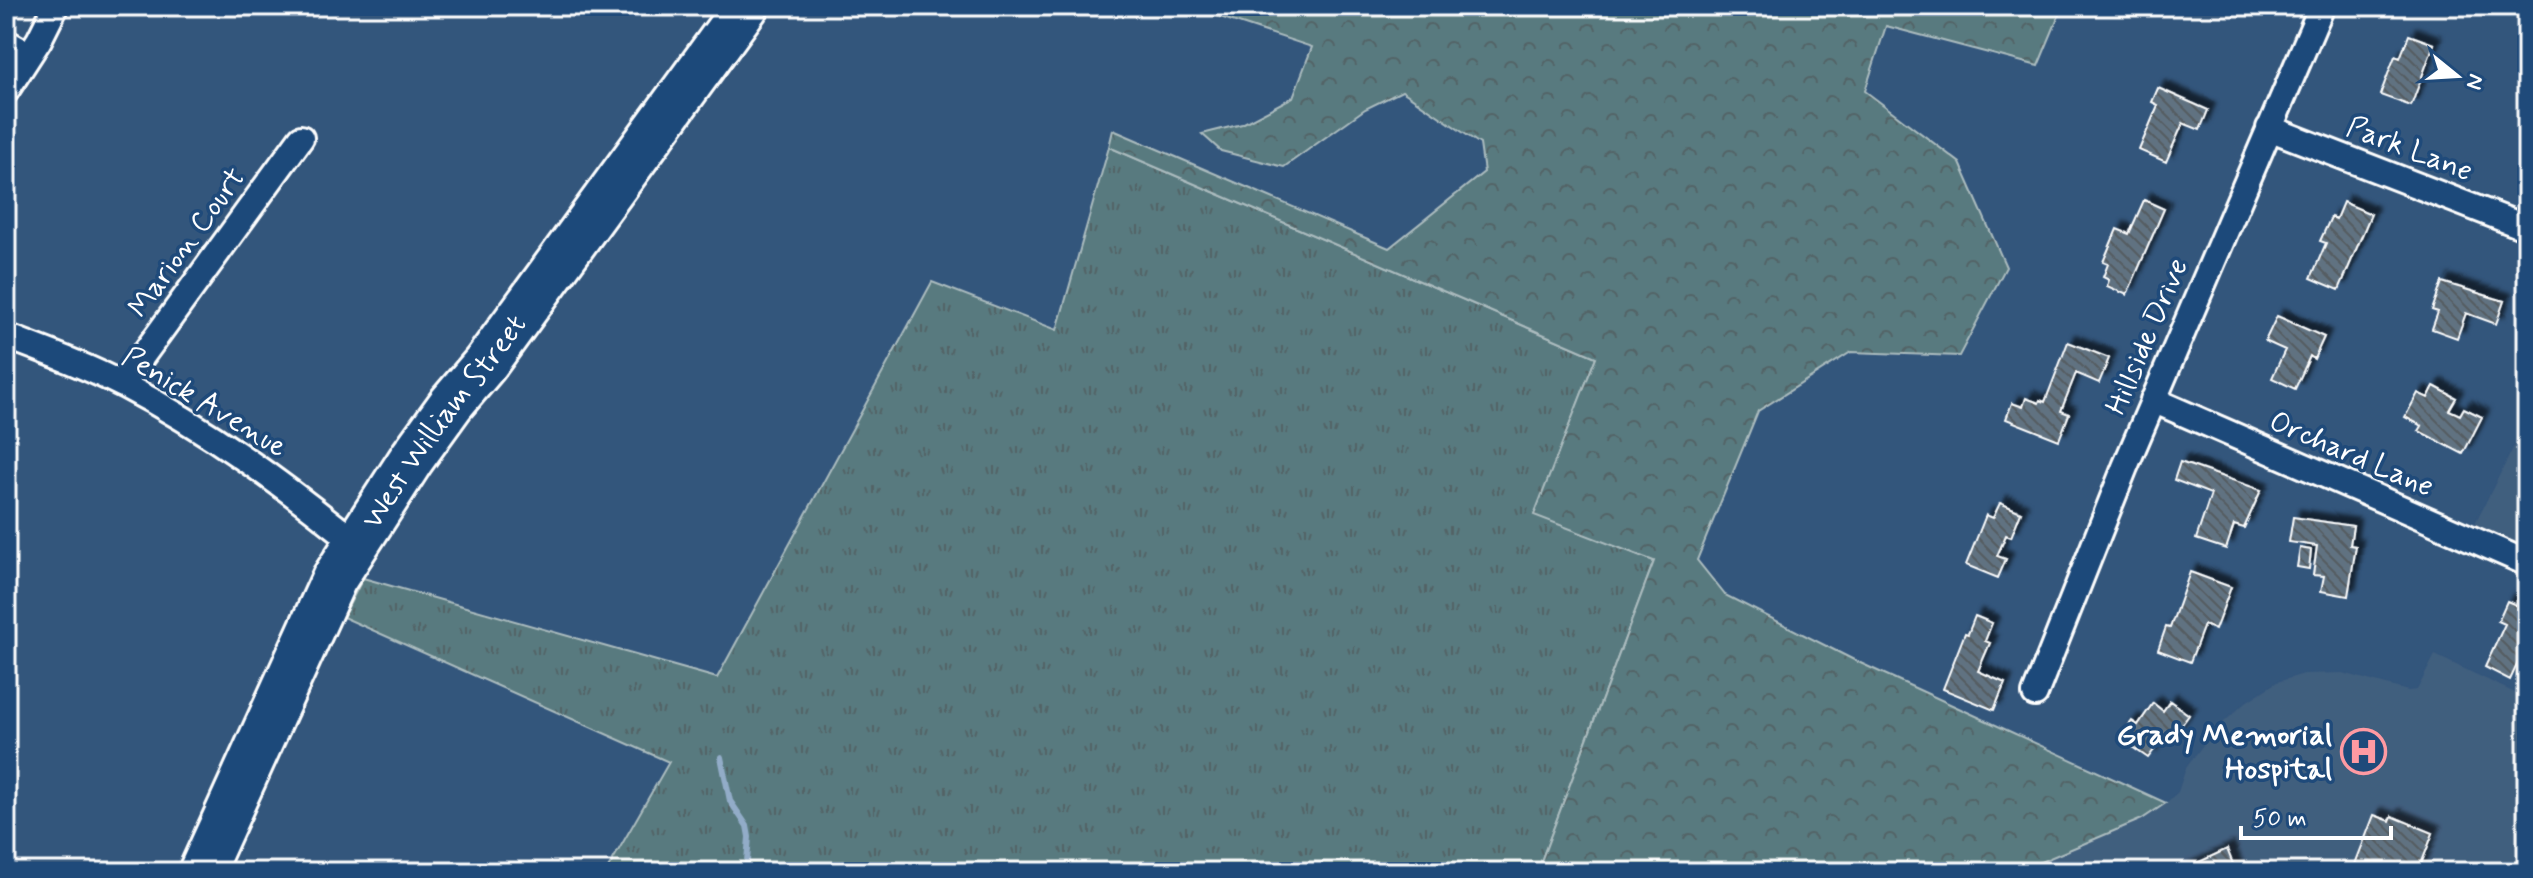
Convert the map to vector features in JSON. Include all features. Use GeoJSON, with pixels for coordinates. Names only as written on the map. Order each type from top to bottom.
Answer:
{"type":"FeatureCollection","features":[{"type":"Feature","properties":{"kind":"highway","name":"West William Street"},"geometry":{"type":"LineString","coordinates":[[201,872],[340,568],[412,458],[485,364],[746,6]]}},
{"type":"Feature","properties":{"kind":"street"},"geometry":{"type":"LineString","coordinates":[[6,91],[56,6]]}},
{"type":"Feature","properties":{"kind":"street","name":"Hillside Drive"},"geometry":{"type":"LineString","coordinates":[[2035,694],[2153,400],[2322,6]]}},
{"type":"Feature","properties":{"kind":"street"},"geometry":{"type":"LineString","coordinates":[[6,42],[29,55]]}},
{"type":"Feature","properties":{"kind":"street","name":"Park Lane"},"geometry":{"type":"LineString","coordinates":[[2269,128],[2527,228]]}},
{"type":"Feature","properties":{"kind":"street","name":"Marion Court"},"geometry":{"type":"LineString","coordinates":[[122,384],[301,138]]}},
{"type":"Feature","properties":{"kind":"street","name":"Penick Avenue"},"geometry":{"type":"LineString","coordinates":[[6,336],[122,384],[230,449],[309,505],[357,544]]}},
{"type":"Feature","properties":{"kind":"street","name":"Orchard Lane"},"geometry":{"type":"LineString","coordinates":[[2153,400],[2527,563]]}},
{"type":"Feature","properties":{"kind":"shaded area"},"geometry":{"type":"Polygon","coordinates":[[[2527,421],[2527,573],[2464,545],[2527,421]]]}},
{"type":"Feature","properties":{"kind":"shaded area","name":"Grady Memorial Hospital"},"geometry":{"type":"Polygon","coordinates":[[[2435,655],[2527,701],[2527,872],[2017,872],[2142,819],[2166,803],[2178,792],[2186,768],[2211,734],[2246,702],[2277,682],[2304,674],[2343,673],[2408,691],[2417,690],[2435,655]]]}},
{"type":"Feature","properties":{"kind":"green space"},"geometry":{"type":"Polygon","coordinates":[[[1197,6],[2063,6],[2038,66],[1886,26],[1865,91],[1960,163],[2006,267],[1959,356],[1851,352],[1758,411],[1697,560],[1725,595],[1856,661],[2166,803],[2142,819],[2017,872],[1537,872],[1654,561],[1534,515],[1596,357],[1109,147],[1113,130],[1389,248],[1484,172],[1480,144],[1402,91],[1365,109],[1284,167],[1221,151],[1202,134],[1242,124],[1293,97],[1312,47],[1205,12],[1197,6]]]}},
{"type":"Feature","properties":{"kind":"green space"},"geometry":{"type":"Polygon","coordinates":[[[1109,147],[1596,357],[1535,514],[1654,561],[1537,872],[606,872],[669,762],[343,617],[363,578],[717,678],[932,282],[1057,330],[1109,147]]]}},
{"type":"Feature","properties":{"kind":"building"},"geometry":{"type":"Polygon","coordinates":[[[2409,35],[2434,44],[2411,106],[2380,95],[2395,56],[2400,58],[2409,35]]]}},
{"type":"Feature","properties":{"kind":"building"},"geometry":{"type":"Polygon","coordinates":[[[2158,88],[2208,110],[2200,130],[2183,123],[2166,162],[2139,150],[2158,105],[2152,102],[2158,88]]]}},
{"type":"Feature","properties":{"kind":"building"},"geometry":{"type":"Polygon","coordinates":[[[2144,200],[2164,209],[2127,295],[2107,286],[2109,280],[2103,277],[2108,264],[2103,262],[2117,229],[2129,234],[2144,200]]]}},
{"type":"Feature","properties":{"kind":"building"},"geometry":{"type":"Polygon","coordinates":[[[2343,202],[2371,214],[2339,290],[2311,278],[2326,243],[2320,241],[2331,217],[2336,219],[2343,202]]]}},
{"type":"Feature","properties":{"kind":"building"},"geometry":{"type":"Polygon","coordinates":[[[2442,282],[2504,301],[2496,324],[2466,313],[2457,338],[2432,329],[2438,312],[2432,310],[2442,282]]]}},
{"type":"Feature","properties":{"kind":"building"},"geometry":{"type":"Polygon","coordinates":[[[2277,316],[2324,337],[2314,359],[2310,356],[2295,389],[2272,378],[2285,350],[2265,341],[2277,316]]]}},
{"type":"Feature","properties":{"kind":"building"},"geometry":{"type":"Polygon","coordinates":[[[2068,342],[2109,358],[2099,383],[2076,373],[2061,411],[2069,414],[2059,440],[2006,419],[2012,403],[2023,407],[2026,398],[2045,402],[2068,342]]]}},
{"type":"Feature","properties":{"kind":"building"},"geometry":{"type":"Polygon","coordinates":[[[2434,386],[2456,398],[2449,410],[2460,415],[2464,408],[2482,417],[2463,454],[2419,431],[2422,426],[2405,417],[2418,393],[2428,398],[2434,386]]]}},
{"type":"Feature","properties":{"kind":"building"},"geometry":{"type":"Polygon","coordinates":[[[2180,462],[2261,490],[2244,528],[2234,525],[2226,549],[2196,539],[2211,494],[2174,480],[2180,462]]]}},
{"type":"Feature","properties":{"kind":"building"},"geometry":{"type":"Polygon","coordinates":[[[2000,503],[2021,512],[2011,537],[2006,535],[1997,556],[2006,559],[1998,578],[1966,565],[1986,515],[1993,518],[2000,503]]]}},
{"type":"Feature","properties":{"kind":"building"},"geometry":{"type":"Polygon","coordinates":[[[2293,517],[2353,526],[2350,545],[2356,546],[2348,596],[2321,591],[2324,576],[2313,575],[2317,546],[2289,542],[2293,517]]]}},
{"type":"Feature","properties":{"kind":"building"},"geometry":{"type":"Polygon","coordinates":[[[2300,548],[2311,550],[2309,569],[2297,567],[2300,548]]]}},
{"type":"Feature","properties":{"kind":"building"},"geometry":{"type":"Polygon","coordinates":[[[2190,572],[2231,587],[2215,630],[2204,625],[2190,662],[2158,650],[2166,627],[2170,628],[2190,572]]]}},
{"type":"Feature","properties":{"kind":"building"},"geometry":{"type":"Polygon","coordinates":[[[2507,601],[2527,610],[2527,656],[2522,654],[2510,680],[2485,667],[2505,624],[2498,621],[2507,601]]]}},
{"type":"Feature","properties":{"kind":"building"},"geometry":{"type":"Polygon","coordinates":[[[1975,616],[1992,623],[1985,641],[1990,643],[1978,671],[2005,683],[1994,710],[1943,689],[1975,616]]]}},
{"type":"Feature","properties":{"kind":"building"},"geometry":{"type":"Polygon","coordinates":[[[2170,701],[2189,715],[2172,738],[2166,734],[2148,758],[2119,738],[2132,721],[2138,725],[2153,703],[2163,711],[2170,701]]]}},
{"type":"Feature","properties":{"kind":"building"},"geometry":{"type":"Polygon","coordinates":[[[2374,815],[2390,821],[2392,816],[2433,833],[2418,872],[2352,872],[2374,815]]]}},
{"type":"Feature","properties":{"kind":"building"},"geometry":{"type":"Polygon","coordinates":[[[2227,849],[2236,872],[2178,872],[2227,849]]]}},
{"type":"Feature","properties":{"kind":"waterway"},"geometry":{"type":"LineString","coordinates":[[721,757],[730,801],[747,826],[747,861],[743,872]]}},
{"type":"Feature","properties":{"kind":"place","name":"Grady Memorial Hospital"},"geometry":{"type":"Point","coordinates":[2363,751]}}]}
